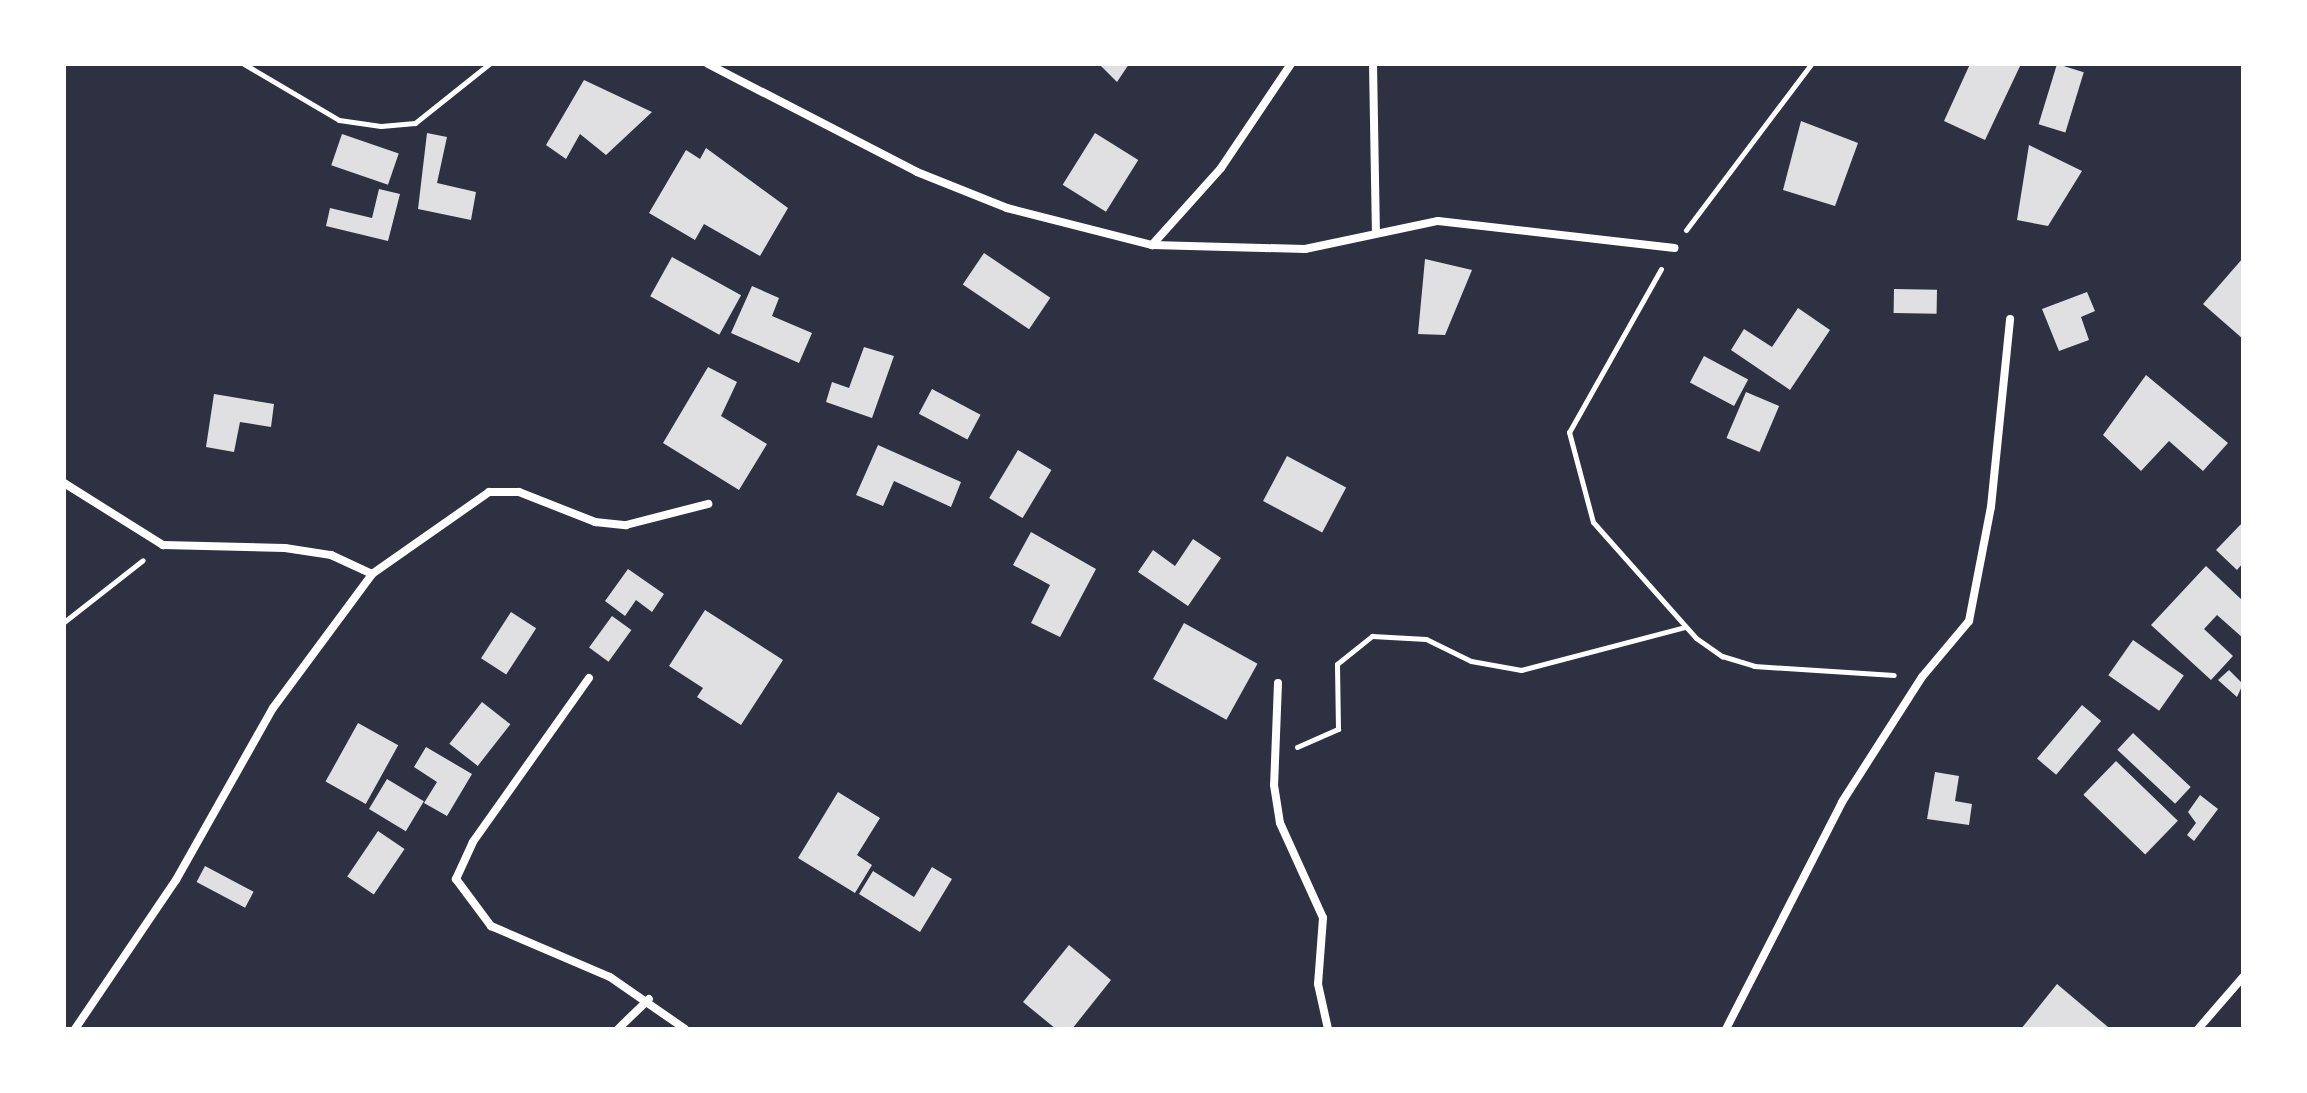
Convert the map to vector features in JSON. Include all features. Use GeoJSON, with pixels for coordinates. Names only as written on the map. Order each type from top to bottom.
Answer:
{"type":"FeatureCollection","features":[{"type":"Feature","properties":{"kind":"street"},"geometry":{"type":"LineString","coordinates":[[708,64],[917,172],[1007,208],[1152,245],[1305,249],[1438,221],[1674,248]]}},
{"type":"Feature","properties":{"kind":"street"},"geometry":{"type":"LineString","coordinates":[[1152,245],[1221,168],[1291,64]]}},
{"type":"Feature","properties":{"kind":"street"},"geometry":{"type":"LineString","coordinates":[[1373,64],[1376,232]]}},
{"type":"Feature","properties":{"kind":"street"},"geometry":{"type":"LineString","coordinates":[[1726,1029],[1842,802],[1922,677],[1969,621],[1991,507],[2010,319]]}},
{"type":"Feature","properties":{"kind":"street"},"geometry":{"type":"LineString","coordinates":[[64,483],[163,545],[285,548],[331,555],[372,574]]}},
{"type":"Feature","properties":{"kind":"street"},"geometry":{"type":"LineString","coordinates":[[75,1029],[176,880],[273,708],[372,574],[489,492],[519,492],[595,522],[626,525],[708,504]]}},
{"type":"Feature","properties":{"kind":"street"},"geometry":{"type":"LineString","coordinates":[[589,678],[465,855],[456,879],[491,926],[649,999],[685,1029]]}},
{"type":"Feature","properties":{"kind":"street"},"geometry":{"type":"LineString","coordinates":[[1278,683],[1273,754],[1280,823],[1323,918],[1318,984],[1328,1029]]}},
{"type":"Feature","properties":{"kind":"street"},"geometry":{"type":"LineString","coordinates":[[2198,1029],[2243,977]]}},
{"type":"Feature","properties":{"kind":"street"},"geometry":{"type":"LineString","coordinates":[[618,1029],[649,999]]}},
{"type":"Feature","properties":{"kind":"path"},"geometry":{"type":"LineString","coordinates":[[244,64],[339,120],[381,126],[415,123],[489,64]]}},
{"type":"Feature","properties":{"kind":"path"},"geometry":{"type":"LineString","coordinates":[[1811,64],[1674,248],[1569,432],[1593,522],[1686,627],[1722,656],[1754,666],[1922,677]]}},
{"type":"Feature","properties":{"kind":"path"},"geometry":{"type":"LineString","coordinates":[[64,622],[163,545]]}},
{"type":"Feature","properties":{"kind":"path"},"geometry":{"type":"LineString","coordinates":[[1273,754],[1338,729],[1337,664],[1372,636],[1426,639],[1471,661],[1521,670],[1686,627]]}},
{"type":"Feature","properties":{"kind":"building"},"geometry":{"type":"Polygon","coordinates":[[[1099,64],[1129,64],[1117,82],[1099,64]]]}},
{"type":"Feature","properties":{"kind":"building"},"geometry":{"type":"Polygon","coordinates":[[[1970,64],[2021,64],[1985,140],[1944,121],[1970,64]]]}},
{"type":"Feature","properties":{"kind":"building"},"geometry":{"type":"Polygon","coordinates":[[[2057,64],[2084,72],[2065,132],[2039,124],[2057,64]]]}},
{"type":"Feature","properties":{"kind":"building"},"geometry":{"type":"Polygon","coordinates":[[[584,80],[652,112],[606,155],[580,134],[566,159],[546,145],[584,80]]]}},
{"type":"Feature","properties":{"kind":"building"},"geometry":{"type":"Polygon","coordinates":[[[1801,121],[1858,143],[1835,206],[1783,190],[1801,121]]]}},
{"type":"Feature","properties":{"kind":"building"},"geometry":{"type":"Polygon","coordinates":[[[427,133],[447,137],[437,183],[476,192],[471,220],[418,209],[427,133]]]}},
{"type":"Feature","properties":{"kind":"building"},"geometry":{"type":"Polygon","coordinates":[[[1095,133],[1138,160],[1106,212],[1063,185],[1095,133]]]}},
{"type":"Feature","properties":{"kind":"building"},"geometry":{"type":"Polygon","coordinates":[[[342,134],[399,154],[388,185],[331,165],[342,134]]]}},
{"type":"Feature","properties":{"kind":"building"},"geometry":{"type":"Polygon","coordinates":[[[2029,145],[2082,171],[2048,226],[2017,220],[2029,145]]]}},
{"type":"Feature","properties":{"kind":"building"},"geometry":{"type":"Polygon","coordinates":[[[706,148],[788,208],[760,256],[704,224],[695,240],[649,213],[686,150],[700,159],[706,148]]]}},
{"type":"Feature","properties":{"kind":"building"},"geometry":{"type":"Polygon","coordinates":[[[379,189],[400,194],[388,241],[326,226],[330,208],[372,218],[379,189]]]}},
{"type":"Feature","properties":{"kind":"building"},"geometry":{"type":"Polygon","coordinates":[[[984,253],[1050,298],[1029,329],[963,285],[984,253]]]}},
{"type":"Feature","properties":{"kind":"building"},"geometry":{"type":"Polygon","coordinates":[[[672,257],[741,295],[719,335],[650,296],[672,257]]]}},
{"type":"Feature","properties":{"kind":"building"},"geometry":{"type":"Polygon","coordinates":[[[2243,258],[2243,339],[2203,304],[2243,258]]]}},
{"type":"Feature","properties":{"kind":"building"},"geometry":{"type":"Polygon","coordinates":[[[1425,259],[1472,270],[1445,335],[1418,334],[1425,259]]]}},
{"type":"Feature","properties":{"kind":"building"},"geometry":{"type":"Polygon","coordinates":[[[752,286],[779,298],[772,316],[812,333],[799,363],[731,333],[752,286]]]}},
{"type":"Feature","properties":{"kind":"building"},"geometry":{"type":"Polygon","coordinates":[[[1894,289],[1937,290],[1937,314],[1894,313],[1894,289]]]}},
{"type":"Feature","properties":{"kind":"building"},"geometry":{"type":"Polygon","coordinates":[[[2087,292],[2095,311],[2081,317],[2089,340],[2059,351],[2042,309],[2087,292]]]}},
{"type":"Feature","properties":{"kind":"building"},"geometry":{"type":"Polygon","coordinates":[[[1798,308],[1830,330],[1790,390],[1731,350],[1744,329],[1772,347],[1798,308]]]}},
{"type":"Feature","properties":{"kind":"building"},"geometry":{"type":"Polygon","coordinates":[[[864,347],[894,356],[872,418],[826,402],[832,382],[849,388],[864,347]]]}},
{"type":"Feature","properties":{"kind":"building"},"geometry":{"type":"Polygon","coordinates":[[[1704,356],[1748,379],[1734,406],[1690,382],[1704,356]]]}},
{"type":"Feature","properties":{"kind":"building"},"geometry":{"type":"Polygon","coordinates":[[[708,367],[737,382],[721,416],[767,444],[739,490],[663,443],[708,367]]]}},
{"type":"Feature","properties":{"kind":"building"},"geometry":{"type":"Polygon","coordinates":[[[2146,375],[2228,443],[2203,471],[2169,441],[2141,471],[2103,435],[2146,375]]]}},
{"type":"Feature","properties":{"kind":"building"},"geometry":{"type":"Polygon","coordinates":[[[932,389],[981,415],[967,440],[919,414],[932,389]]]}},
{"type":"Feature","properties":{"kind":"building"},"geometry":{"type":"Polygon","coordinates":[[[1746,392],[1779,406],[1760,452],[1726,438],[1746,392]]]}},
{"type":"Feature","properties":{"kind":"building"},"geometry":{"type":"Polygon","coordinates":[[[214,394],[274,404],[271,427],[240,422],[234,452],[206,447],[214,394]]]}},
{"type":"Feature","properties":{"kind":"building"},"geometry":{"type":"Polygon","coordinates":[[[878,445],[961,482],[951,507],[894,481],[883,506],[856,495],[878,445]]]}},
{"type":"Feature","properties":{"kind":"building"},"geometry":{"type":"Polygon","coordinates":[[[1018,450],[1051,470],[1023,518],[989,498],[1018,450]]]}},
{"type":"Feature","properties":{"kind":"building"},"geometry":{"type":"Polygon","coordinates":[[[1287,456],[1346,487],[1322,532],[1263,501],[1287,456]]]}},
{"type":"Feature","properties":{"kind":"building"},"geometry":{"type":"Polygon","coordinates":[[[2243,522],[2243,563],[2237,570],[2216,550],[2243,522]]]}},
{"type":"Feature","properties":{"kind":"building"},"geometry":{"type":"Polygon","coordinates":[[[1031,532],[1096,569],[1060,637],[1031,623],[1050,585],[1013,565],[1031,532]]]}},
{"type":"Feature","properties":{"kind":"building"},"geometry":{"type":"Polygon","coordinates":[[[1193,539],[1221,558],[1188,606],[1138,572],[1153,550],[1175,566],[1193,539]]]}},
{"type":"Feature","properties":{"kind":"building"},"geometry":{"type":"Polygon","coordinates":[[[2206,566],[2243,601],[2243,638],[2217,615],[2204,629],[2233,656],[2211,680],[2151,625],[2206,566]]]}},
{"type":"Feature","properties":{"kind":"building"},"geometry":{"type":"Polygon","coordinates":[[[628,569],[664,594],[652,612],[636,600],[625,616],[605,601],[628,569]]]}},
{"type":"Feature","properties":{"kind":"building"},"geometry":{"type":"Polygon","coordinates":[[[705,610],[783,660],[741,725],[697,697],[703,688],[669,666],[705,610]]]}},
{"type":"Feature","properties":{"kind":"building"},"geometry":{"type":"Polygon","coordinates":[[[511,612],[536,628],[506,674],[481,658],[511,612]]]}},
{"type":"Feature","properties":{"kind":"building"},"geometry":{"type":"Polygon","coordinates":[[[612,616],[631,630],[608,662],[589,648],[612,616]]]}},
{"type":"Feature","properties":{"kind":"building"},"geometry":{"type":"Polygon","coordinates":[[[1184,623],[1257,664],[1226,720],[1153,679],[1184,623]]]}},
{"type":"Feature","properties":{"kind":"building"},"geometry":{"type":"Polygon","coordinates":[[[2133,640],[2184,676],[2159,711],[2108,675],[2133,640]]]}},
{"type":"Feature","properties":{"kind":"building"},"geometry":{"type":"Polygon","coordinates":[[[2229,670],[2243,684],[2237,697],[2218,680],[2229,670]]]}},
{"type":"Feature","properties":{"kind":"building"},"geometry":{"type":"Polygon","coordinates":[[[482,702],[510,724],[478,766],[449,744],[482,702]]]}},
{"type":"Feature","properties":{"kind":"building"},"geometry":{"type":"Polygon","coordinates":[[[2082,705],[2101,721],[2056,775],[2037,759],[2082,705]]]}},
{"type":"Feature","properties":{"kind":"building"},"geometry":{"type":"Polygon","coordinates":[[[358,723],[398,745],[366,804],[326,782],[358,723]]]}},
{"type":"Feature","properties":{"kind":"building"},"geometry":{"type":"Polygon","coordinates":[[[2133,733],[2191,787],[2175,804],[2117,750],[2133,733]]]}},
{"type":"Feature","properties":{"kind":"building"},"geometry":{"type":"Polygon","coordinates":[[[426,747],[472,774],[447,816],[424,803],[437,782],[414,767],[426,747]]]}},
{"type":"Feature","properties":{"kind":"building"},"geometry":{"type":"Polygon","coordinates":[[[2116,761],[2178,821],[2145,855],[2083,795],[2116,761]]]}},
{"type":"Feature","properties":{"kind":"building"},"geometry":{"type":"Polygon","coordinates":[[[1935,772],[1959,776],[1955,801],[1972,804],[1969,825],[1927,819],[1935,772]]]}},
{"type":"Feature","properties":{"kind":"building"},"geometry":{"type":"Polygon","coordinates":[[[387,779],[424,801],[406,831],[369,809],[387,779]]]}},
{"type":"Feature","properties":{"kind":"building"},"geometry":{"type":"Polygon","coordinates":[[[838,792],[880,818],[857,855],[872,865],[855,893],[798,858],[838,792]]]}},
{"type":"Feature","properties":{"kind":"building"},"geometry":{"type":"Polygon","coordinates":[[[2200,795],[2218,809],[2194,841],[2187,835],[2196,823],[2188,812],[2200,795]]]}},
{"type":"Feature","properties":{"kind":"building"},"geometry":{"type":"Polygon","coordinates":[[[378,831],[405,849],[374,894],[347,877],[378,831]]]}},
{"type":"Feature","properties":{"kind":"building"},"geometry":{"type":"Polygon","coordinates":[[[205,866],[254,892],[245,908],[197,882],[205,866]]]}},
{"type":"Feature","properties":{"kind":"building"},"geometry":{"type":"Polygon","coordinates":[[[932,867],[952,879],[920,932],[859,894],[873,871],[914,897],[932,867]]]}},
{"type":"Feature","properties":{"kind":"building"},"geometry":{"type":"Polygon","coordinates":[[[1069,945],[1111,980],[1072,1029],[1056,1029],[1023,1002],[1069,945]]]}},
{"type":"Feature","properties":{"kind":"building"},"geometry":{"type":"Polygon","coordinates":[[[2057,984],[2108,1027],[2021,1029],[2057,984]]]}}]}
